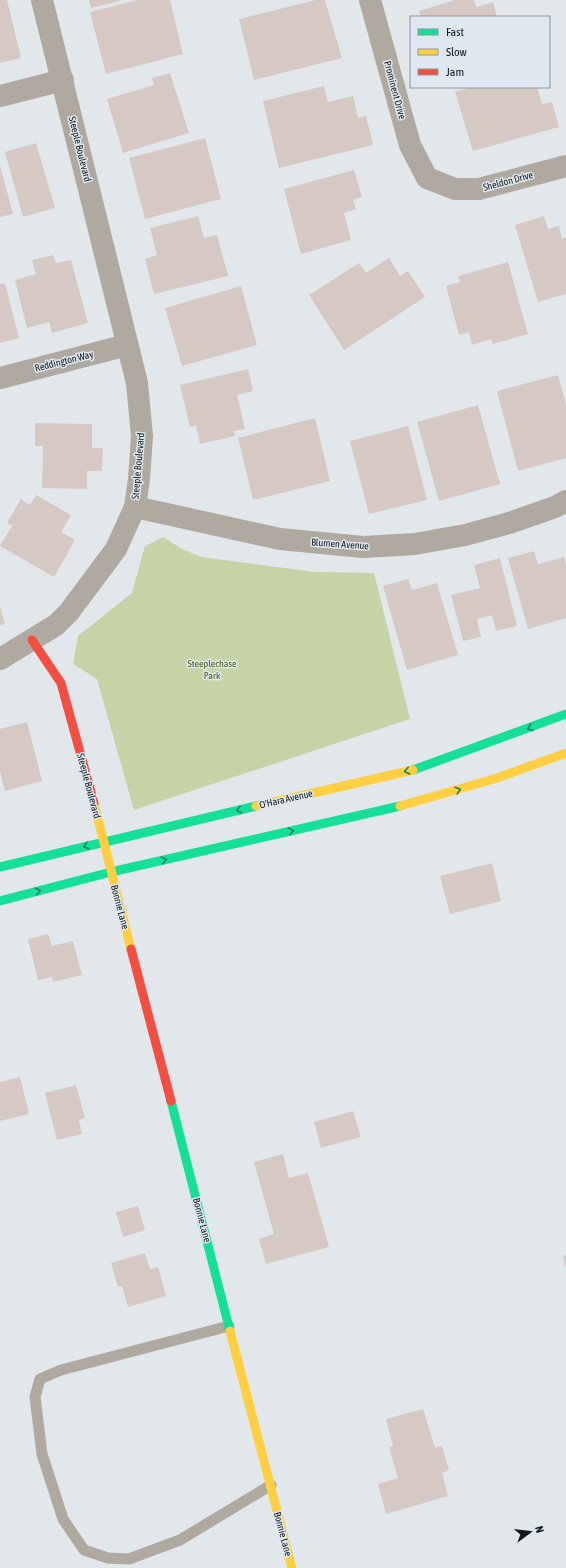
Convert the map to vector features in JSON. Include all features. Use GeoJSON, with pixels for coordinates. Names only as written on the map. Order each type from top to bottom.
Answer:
{"type":"FeatureCollection","features":[{"type":"Feature","properties":{"kind":"main road","name":"Steeple Boulevard"},"geometry":{"type":"LineString","coordinates":[[32,640],[61,683],[105,841],[111,872]]}},
{"type":"Feature","properties":{"kind":"main road","name":"O'Hara Avenue"},"geometry":{"type":"LineString","coordinates":[[0,867],[105,841],[416,769],[566,714]]}},
{"type":"Feature","properties":{"kind":"main road"},"geometry":{"type":"LineString","coordinates":[[0,901],[111,872],[414,804],[497,778],[566,753]]}},
{"type":"Feature","properties":{"kind":"main road","name":"Bonnie Lane"},"geometry":{"type":"LineString","coordinates":[[111,872],[292,1568]]}},
{"type":"Feature","properties":{"kind":"street","name":"Steeple Boulevard"},"geometry":{"type":"LineString","coordinates":[[32,640],[56,625],[69,612],[116,549],[135,507],[139,479],[142,436],[137,383],[42,0]]}},
{"type":"Feature","properties":{"kind":"street","name":"Prominent Drive"},"geometry":{"type":"LineString","coordinates":[[370,0],[410,145],[427,178]]}},
{"type":"Feature","properties":{"kind":"street"},"geometry":{"type":"LineString","coordinates":[[0,96],[63,80]]}},
{"type":"Feature","properties":{"kind":"street","name":"Sheldon Drive"},"geometry":{"type":"LineString","coordinates":[[427,178],[455,189],[479,189],[566,166]]}},
{"type":"Feature","properties":{"kind":"street","name":"Reddington Way"},"geometry":{"type":"LineString","coordinates":[[0,378],[127,345]]}},
{"type":"Feature","properties":{"kind":"street","name":"Blumen Avenue"},"geometry":{"type":"LineString","coordinates":[[135,507],[280,539],[363,547],[415,544],[465,534],[509,523],[555,507],[566,501]]}},
{"type":"Feature","properties":{"kind":"street"},"geometry":{"type":"LineString","coordinates":[[0,659],[32,640]]}},
{"type":"Feature","properties":{"kind":"lane"},"geometry":{"type":"LineString","coordinates":[[229,1326],[61,1370],[40,1379],[35,1397],[42,1454],[63,1519],[84,1550],[108,1558],[128,1559],[180,1540],[271,1485]]}},
{"type":"Feature","properties":{"kind":"green space","name":"Steeplechase Park"},"geometry":{"type":"Polygon","coordinates":[[[163,537],[182,549],[201,557],[316,572],[374,573],[410,719],[134,810],[97,679],[73,664],[78,636],[132,593],[145,546],[163,537]]]}},
{"type":"Feature","properties":{"kind":"building"},"geometry":{"type":"Polygon","coordinates":[[[0,0],[7,0],[21,58],[0,63],[0,0]]]}},
{"type":"Feature","properties":{"kind":"building"},"geometry":{"type":"Polygon","coordinates":[[[89,0],[120,0],[120,1],[91,8],[89,0]]]}},
{"type":"Feature","properties":{"kind":"building"},"geometry":{"type":"Polygon","coordinates":[[[137,0],[170,0],[183,54],[106,74],[90,12],[137,0]]]}},
{"type":"Feature","properties":{"kind":"building"},"geometry":{"type":"Polygon","coordinates":[[[315,0],[325,0],[342,58],[254,80],[239,19],[315,0]]]}},
{"type":"Feature","properties":{"kind":"building"},"geometry":{"type":"Polygon","coordinates":[[[455,0],[474,0],[476,7],[493,2],[497,16],[421,16],[419,11],[455,0]]]}},
{"type":"Feature","properties":{"kind":"building"},"geometry":{"type":"Polygon","coordinates":[[[170,73],[189,133],[123,153],[107,99],[154,85],[152,78],[170,73]]]}},
{"type":"Feature","properties":{"kind":"building"},"geometry":{"type":"Polygon","coordinates":[[[324,86],[328,102],[353,96],[358,118],[366,116],[373,145],[279,168],[263,101],[324,86]]]}},
{"type":"Feature","properties":{"kind":"building"},"geometry":{"type":"Polygon","coordinates":[[[469,88],[537,88],[542,104],[552,102],[559,127],[473,151],[455,92],[469,88]]]}},
{"type":"Feature","properties":{"kind":"building"},"geometry":{"type":"Polygon","coordinates":[[[205,138],[221,199],[145,219],[129,158],[205,138]]]}},
{"type":"Feature","properties":{"kind":"building"},"geometry":{"type":"Polygon","coordinates":[[[36,143],[55,208],[23,217],[5,152],[36,143]]]}},
{"type":"Feature","properties":{"kind":"building"},"geometry":{"type":"Polygon","coordinates":[[[0,166],[13,214],[0,217],[0,166]]]}},
{"type":"Feature","properties":{"kind":"building"},"geometry":{"type":"Polygon","coordinates":[[[354,170],[362,197],[353,200],[356,209],[344,213],[351,240],[301,254],[284,189],[354,170]]]}},
{"type":"Feature","properties":{"kind":"building"},"geometry":{"type":"Polygon","coordinates":[[[198,216],[204,238],[217,235],[228,276],[154,294],[145,259],[157,255],[150,228],[198,216]]]}},
{"type":"Feature","properties":{"kind":"building"},"geometry":{"type":"Polygon","coordinates":[[[544,216],[548,229],[559,226],[562,239],[566,237],[566,294],[538,302],[515,225],[544,216]]]}},
{"type":"Feature","properties":{"kind":"building"},"geometry":{"type":"Polygon","coordinates":[[[53,255],[56,263],[71,260],[88,323],[52,333],[49,322],[27,328],[15,280],[36,274],[32,260],[53,255]]]}},
{"type":"Feature","properties":{"kind":"building"},"geometry":{"type":"Polygon","coordinates":[[[389,258],[400,276],[408,271],[425,297],[344,350],[309,295],[359,263],[366,273],[389,258]]]}},
{"type":"Feature","properties":{"kind":"building"},"geometry":{"type":"Polygon","coordinates":[[[508,262],[528,334],[493,344],[491,339],[472,345],[469,332],[459,335],[446,286],[460,282],[458,276],[508,262]]]}},
{"type":"Feature","properties":{"kind":"building"},"geometry":{"type":"Polygon","coordinates":[[[5,283],[19,338],[0,343],[0,284],[5,283]]]}},
{"type":"Feature","properties":{"kind":"building"},"geometry":{"type":"Polygon","coordinates":[[[241,286],[257,345],[182,366],[165,308],[241,286]]]}},
{"type":"Feature","properties":{"kind":"building"},"geometry":{"type":"Polygon","coordinates":[[[248,369],[253,391],[237,395],[245,429],[234,431],[235,436],[200,444],[196,425],[190,427],[180,385],[248,369]]]}},
{"type":"Feature","properties":{"kind":"building"},"geometry":{"type":"Polygon","coordinates":[[[558,375],[566,405],[566,458],[518,471],[497,391],[558,375]]]}},
{"type":"Feature","properties":{"kind":"building"},"geometry":{"type":"Polygon","coordinates":[[[478,405],[500,484],[439,501],[417,422],[478,405]]]}},
{"type":"Feature","properties":{"kind":"building"},"geometry":{"type":"Polygon","coordinates":[[[315,418],[330,481],[253,500],[238,438],[315,418]]]}},
{"type":"Feature","properties":{"kind":"building"},"geometry":{"type":"Polygon","coordinates":[[[35,423],[92,424],[92,448],[103,448],[102,471],[87,471],[87,489],[42,488],[43,446],[35,446],[35,423]]]}},
{"type":"Feature","properties":{"kind":"building"},"geometry":{"type":"Polygon","coordinates":[[[408,426],[427,500],[369,514],[350,441],[408,426]]]}},
{"type":"Feature","properties":{"kind":"building"},"geometry":{"type":"Polygon","coordinates":[[[36,495],[71,515],[61,532],[75,540],[54,577],[0,546],[12,526],[7,523],[21,499],[30,505],[36,495]]]}},
{"type":"Feature","properties":{"kind":"building"},"geometry":{"type":"Polygon","coordinates":[[[534,551],[538,564],[564,557],[566,565],[566,618],[528,629],[508,558],[534,551]]]}},
{"type":"Feature","properties":{"kind":"building"},"geometry":{"type":"Polygon","coordinates":[[[500,558],[517,626],[496,631],[492,615],[477,619],[481,637],[463,641],[451,595],[480,588],[474,565],[500,558]]]}},
{"type":"Feature","properties":{"kind":"building"},"geometry":{"type":"Polygon","coordinates":[[[408,579],[412,590],[437,583],[458,655],[407,670],[383,586],[408,579]]]}},
{"type":"Feature","properties":{"kind":"building"},"geometry":{"type":"Polygon","coordinates":[[[0,607],[5,624],[0,625],[0,607]]]}},
{"type":"Feature","properties":{"kind":"building"},"geometry":{"type":"Polygon","coordinates":[[[27,722],[42,781],[5,791],[0,772],[0,729],[27,722]]]}},
{"type":"Feature","properties":{"kind":"building"},"geometry":{"type":"Polygon","coordinates":[[[492,863],[501,901],[450,914],[440,876],[492,863]]]}},
{"type":"Feature","properties":{"kind":"building"},"geometry":{"type":"Polygon","coordinates":[[[48,934],[52,946],[73,941],[82,975],[53,982],[52,977],[38,980],[28,939],[48,934]]]}},
{"type":"Feature","properties":{"kind":"building"},"geometry":{"type":"Polygon","coordinates":[[[20,1077],[29,1114],[0,1121],[0,1082],[20,1077]]]}},
{"type":"Feature","properties":{"kind":"building"},"geometry":{"type":"Polygon","coordinates":[[[76,1085],[85,1118],[79,1120],[82,1134],[57,1140],[45,1093],[76,1085]]]}},
{"type":"Feature","properties":{"kind":"building"},"geometry":{"type":"Polygon","coordinates":[[[353,1111],[361,1137],[321,1148],[314,1122],[353,1111]]]}},
{"type":"Feature","properties":{"kind":"building"},"geometry":{"type":"Polygon","coordinates":[[[283,1154],[289,1178],[308,1173],[329,1247],[266,1264],[259,1239],[274,1234],[254,1162],[283,1154]]]}},
{"type":"Feature","properties":{"kind":"building"},"geometry":{"type":"Polygon","coordinates":[[[138,1206],[145,1230],[123,1237],[116,1212],[138,1206]]]}},
{"type":"Feature","properties":{"kind":"building"},"geometry":{"type":"Polygon","coordinates":[[[145,1253],[150,1269],[158,1267],[166,1296],[128,1307],[122,1286],[118,1287],[111,1263],[145,1253]]]}},
{"type":"Feature","properties":{"kind":"building"},"geometry":{"type":"Polygon","coordinates":[[[566,1255],[566,1266],[565,1266],[563,1256],[566,1255]]]}},
{"type":"Feature","properties":{"kind":"building"},"geometry":{"type":"Polygon","coordinates":[[[423,1409],[435,1448],[442,1446],[449,1470],[442,1473],[448,1496],[386,1514],[378,1484],[398,1478],[389,1447],[393,1446],[386,1419],[423,1409]]]}},
{"type":"Feature","properties":{"kind":"traffic: fast"},"geometry":{"type":"LineString","coordinates":[[413,770],[566,714]]}},
{"type":"Feature","properties":{"kind":"traffic: fast"},"geometry":{"type":"LineString","coordinates":[[0,867],[256,806]]}},
{"type":"Feature","properties":{"kind":"traffic: fast"},"geometry":{"type":"LineString","coordinates":[[0,901],[111,872],[400,806]]}},
{"type":"Feature","properties":{"kind":"traffic: fast"},"geometry":{"type":"LineString","coordinates":[[171,1101],[230,1331]]}},
{"type":"Feature","properties":{"kind":"traffic: slow"},"geometry":{"type":"LineString","coordinates":[[400,806],[497,778],[566,753]]}},
{"type":"Feature","properties":{"kind":"traffic: slow"},"geometry":{"type":"LineString","coordinates":[[256,806],[413,770]]}},
{"type":"Feature","properties":{"kind":"traffic: slow"},"geometry":{"type":"LineString","coordinates":[[94,803],[131,949]]}},
{"type":"Feature","properties":{"kind":"traffic: slow"},"geometry":{"type":"LineString","coordinates":[[230,1331],[292,1568]]}},
{"type":"Feature","properties":{"kind":"traffic: jam"},"geometry":{"type":"LineString","coordinates":[[32,640],[61,683],[94,803]]}},
{"type":"Feature","properties":{"kind":"traffic: jam"},"geometry":{"type":"LineString","coordinates":[[131,949],[171,1101]]}}]}
